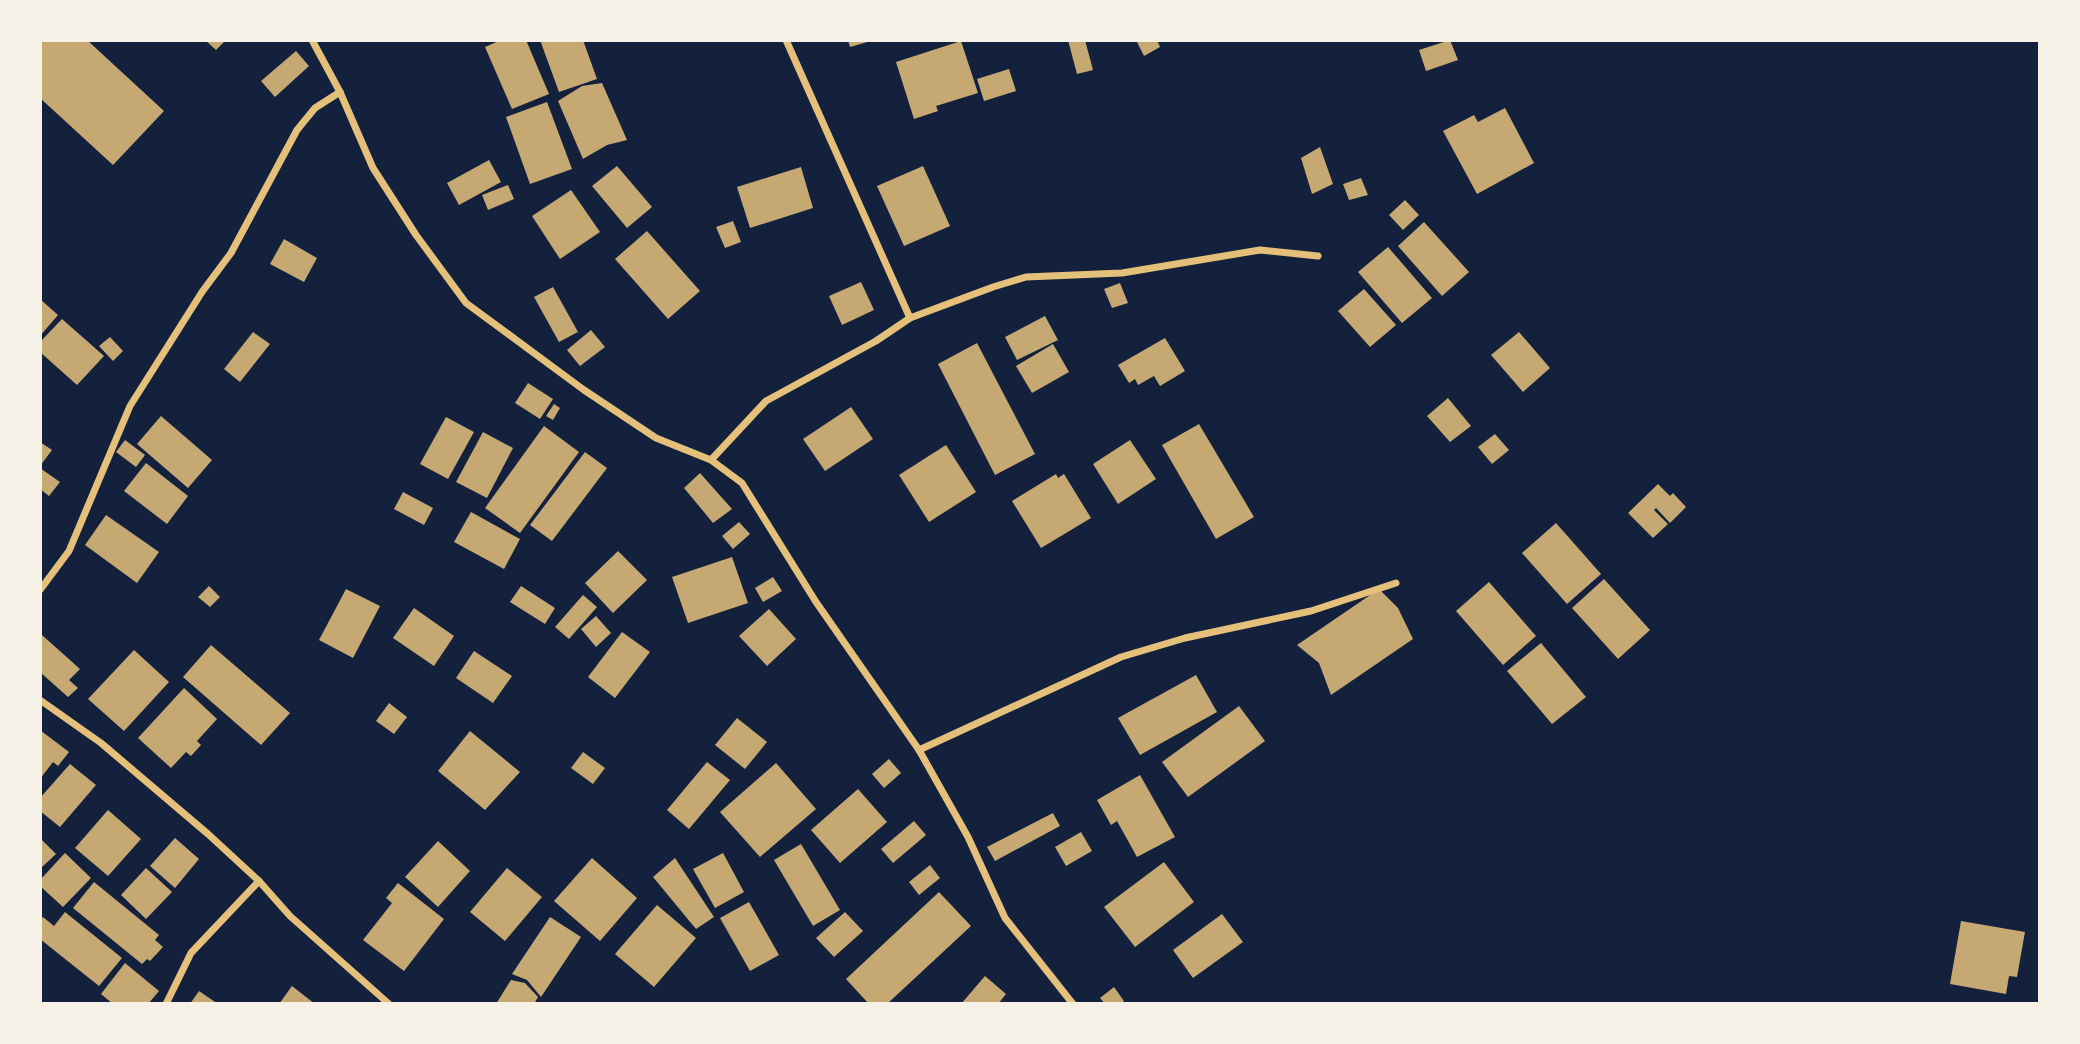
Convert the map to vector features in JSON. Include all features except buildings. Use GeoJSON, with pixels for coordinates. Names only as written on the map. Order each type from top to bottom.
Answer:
{"type":"FeatureCollection","features":[{"type":"Feature","properties":{"kind":"street"},"geometry":{"type":"LineString","coordinates":[[312,40],[341,92],[373,168],[416,235],[466,303],[584,390],[656,438],[711,460],[742,483],[816,602],[919,750],[968,837],[1005,918],[1073,1004]]}},
{"type":"Feature","properties":{"kind":"street"},"geometry":{"type":"LineString","coordinates":[[786,40],[910,318]]}},
{"type":"Feature","properties":{"kind":"street"},"geometry":{"type":"LineString","coordinates":[[40,590],[69,551],[130,406],[202,292],[231,253],[297,130],[315,108],[341,92]]}},
{"type":"Feature","properties":{"kind":"street"},"geometry":{"type":"LineString","coordinates":[[711,460],[766,401],[876,341],[910,318],[993,287],[1026,277],[1122,273],[1260,250],[1318,256]]}},
{"type":"Feature","properties":{"kind":"street"},"geometry":{"type":"LineString","coordinates":[[919,750],[1121,657],[1185,638],[1311,611],[1396,583]]}},
{"type":"Feature","properties":{"kind":"street"},"geometry":{"type":"LineString","coordinates":[[40,700],[101,743],[208,834],[259,881],[290,916],[389,1004]]}},
{"type":"Feature","properties":{"kind":"street"},"geometry":{"type":"LineString","coordinates":[[166,1004],[191,953],[259,881]]}}]}
